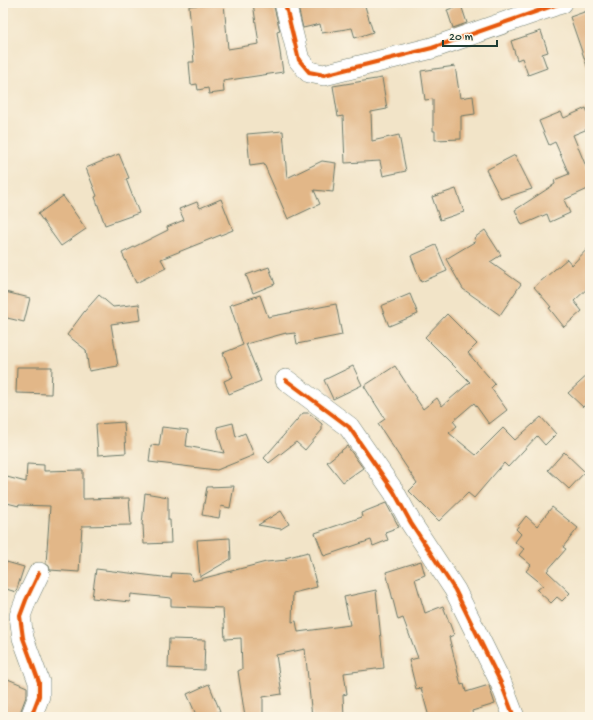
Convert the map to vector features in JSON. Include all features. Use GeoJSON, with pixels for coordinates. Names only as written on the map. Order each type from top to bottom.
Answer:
{"type":"FeatureCollection","features":[{"type":"Feature","properties":{"kind":"street"},"geometry":{"type":"LineString","coordinates":[[285,3],[299,60],[309,72],[324,75],[432,48],[562,3]]}},
{"type":"Feature","properties":{"kind":"street"},"geometry":{"type":"LineString","coordinates":[[286,380],[349,427],[394,492],[411,523],[455,590],[502,683],[514,717]]}},
{"type":"Feature","properties":{"kind":"street"},"geometry":{"type":"LineString","coordinates":[[31,717],[39,696],[39,682],[23,638],[20,616],[39,573]]}},
{"type":"Feature","properties":{"kind":"building"},"geometry":{"type":"Polygon","coordinates":[[[224,3],[228,49],[259,44],[253,3],[273,3],[280,31],[277,32],[283,72],[223,81],[224,92],[209,94],[208,88],[198,90],[197,84],[191,85],[189,62],[194,62],[189,6],[224,3]]]}},
{"type":"Feature","properties":{"kind":"building"},"geometry":{"type":"Polygon","coordinates":[[[297,3],[364,3],[373,32],[355,38],[352,28],[322,33],[320,24],[303,28],[297,3]]]}},
{"type":"Feature","properties":{"kind":"building"},"geometry":{"type":"Polygon","coordinates":[[[461,5],[467,23],[453,28],[447,10],[461,5]]]}},
{"type":"Feature","properties":{"kind":"building"},"geometry":{"type":"Polygon","coordinates":[[[590,10],[590,69],[588,69],[570,17],[590,10]]]}},
{"type":"Feature","properties":{"kind":"building"},"geometry":{"type":"Polygon","coordinates":[[[541,31],[548,52],[542,54],[547,68],[528,75],[522,58],[517,60],[511,41],[541,31]]]}},
{"type":"Feature","properties":{"kind":"building"},"geometry":{"type":"Polygon","coordinates":[[[455,66],[460,98],[473,96],[475,114],[461,116],[461,139],[435,140],[435,131],[433,131],[433,99],[425,100],[421,71],[455,66]]]}},
{"type":"Feature","properties":{"kind":"building"},"geometry":{"type":"Polygon","coordinates":[[[382,78],[387,109],[371,112],[372,141],[399,135],[406,171],[383,176],[380,161],[345,163],[343,116],[338,117],[333,86],[382,78]]]}},
{"type":"Feature","properties":{"kind":"building"},"geometry":{"type":"Polygon","coordinates":[[[586,108],[590,118],[590,128],[573,135],[590,176],[590,188],[564,200],[570,213],[550,222],[547,214],[522,225],[515,210],[555,184],[554,180],[569,174],[555,142],[549,145],[539,121],[561,112],[564,118],[586,108]]]}},
{"type":"Feature","properties":{"kind":"building"},"geometry":{"type":"Polygon","coordinates":[[[283,131],[287,178],[322,161],[336,163],[333,192],[314,190],[320,204],[288,219],[264,164],[250,166],[247,134],[283,131]]]}},
{"type":"Feature","properties":{"kind":"building"},"geometry":{"type":"Polygon","coordinates":[[[119,154],[129,178],[126,179],[139,213],[105,225],[95,197],[97,196],[86,168],[119,154]]]}},
{"type":"Feature","properties":{"kind":"building"},"geometry":{"type":"Polygon","coordinates":[[[515,155],[532,189],[501,199],[486,170],[515,155]]]}},
{"type":"Feature","properties":{"kind":"building"},"geometry":{"type":"Polygon","coordinates":[[[456,189],[464,212],[440,220],[432,197],[456,189]]]}},
{"type":"Feature","properties":{"kind":"building"},"geometry":{"type":"Polygon","coordinates":[[[63,196],[86,229],[61,246],[38,214],[63,196]]]}},
{"type":"Feature","properties":{"kind":"building"},"geometry":{"type":"Polygon","coordinates":[[[221,199],[233,230],[161,259],[166,268],[136,283],[122,253],[168,230],[167,227],[184,220],[179,209],[197,202],[200,208],[221,199]]]}},
{"type":"Feature","properties":{"kind":"building"},"geometry":{"type":"Polygon","coordinates":[[[485,230],[501,255],[490,262],[521,284],[500,315],[463,289],[446,259],[476,241],[474,238],[485,230]]]}},
{"type":"Feature","properties":{"kind":"building"},"geometry":{"type":"Polygon","coordinates":[[[436,245],[447,271],[421,282],[411,256],[436,245]]]}},
{"type":"Feature","properties":{"kind":"building"},"geometry":{"type":"Polygon","coordinates":[[[590,246],[590,286],[574,301],[582,311],[564,327],[549,308],[551,307],[534,287],[567,259],[572,265],[590,246]]]}},
{"type":"Feature","properties":{"kind":"building"},"geometry":{"type":"Polygon","coordinates":[[[269,267],[275,284],[253,293],[246,275],[269,267]]]}},
{"type":"Feature","properties":{"kind":"building"},"geometry":{"type":"Polygon","coordinates":[[[5,292],[30,298],[24,322],[3,317],[3,300],[5,292]]]}},
{"type":"Feature","properties":{"kind":"building"},"geometry":{"type":"Polygon","coordinates":[[[410,294],[418,314],[389,326],[381,306],[410,294]]]}},
{"type":"Feature","properties":{"kind":"building"},"geometry":{"type":"Polygon","coordinates":[[[99,295],[113,307],[139,304],[141,320],[111,324],[118,366],[89,371],[86,350],[67,335],[99,295]]]}},
{"type":"Feature","properties":{"kind":"building"},"geometry":{"type":"Polygon","coordinates":[[[260,295],[268,317],[336,304],[342,335],[297,344],[295,333],[286,333],[246,344],[261,381],[229,394],[224,381],[233,377],[223,353],[243,345],[230,305],[260,295]]]}},
{"type":"Feature","properties":{"kind":"building"},"geometry":{"type":"Polygon","coordinates":[[[447,314],[477,344],[468,353],[495,384],[491,388],[507,410],[489,424],[474,403],[453,421],[457,426],[449,433],[476,455],[503,428],[515,440],[541,417],[556,434],[545,445],[537,436],[508,467],[504,463],[474,498],[468,493],[439,521],[409,491],[417,483],[378,424],[385,419],[364,386],[395,366],[423,409],[437,398],[442,406],[470,382],[425,337],[447,314]]]}},
{"type":"Feature","properties":{"kind":"building"},"geometry":{"type":"Polygon","coordinates":[[[353,366],[362,385],[333,399],[324,380],[353,366]]]}},
{"type":"Feature","properties":{"kind":"building"},"geometry":{"type":"Polygon","coordinates":[[[17,367],[52,367],[51,394],[16,393],[17,367]]]}},
{"type":"Feature","properties":{"kind":"building"},"geometry":{"type":"Polygon","coordinates":[[[590,373],[590,399],[583,407],[568,393],[590,373]]]}},
{"type":"Feature","properties":{"kind":"building"},"geometry":{"type":"Polygon","coordinates":[[[303,413],[309,413],[322,424],[322,430],[305,450],[296,442],[269,463],[264,458],[303,413]]]}},
{"type":"Feature","properties":{"kind":"building"},"geometry":{"type":"Polygon","coordinates":[[[124,422],[126,453],[98,455],[96,424],[124,422]]]}},
{"type":"Feature","properties":{"kind":"building"},"geometry":{"type":"Polygon","coordinates":[[[233,423],[236,437],[245,433],[254,455],[217,470],[149,462],[151,445],[159,446],[162,427],[188,430],[186,446],[224,453],[217,427],[233,423]]]}},
{"type":"Feature","properties":{"kind":"building"},"geometry":{"type":"Polygon","coordinates":[[[347,446],[363,468],[343,482],[327,462],[347,446]]]}},
{"type":"Feature","properties":{"kind":"building"},"geometry":{"type":"Polygon","coordinates":[[[564,452],[585,472],[569,489],[548,470],[564,452]]]}},
{"type":"Feature","properties":{"kind":"building"},"geometry":{"type":"Polygon","coordinates":[[[27,464],[44,465],[44,471],[83,470],[83,499],[129,498],[131,525],[82,526],[79,572],[50,570],[49,566],[46,564],[50,506],[19,506],[3,502],[3,476],[26,482],[27,464]]]}},
{"type":"Feature","properties":{"kind":"building"},"geometry":{"type":"Polygon","coordinates":[[[234,486],[230,508],[221,506],[219,518],[202,515],[207,487],[234,486]]]}},
{"type":"Feature","properties":{"kind":"building"},"geometry":{"type":"Polygon","coordinates":[[[145,493],[168,497],[168,520],[170,520],[171,543],[144,544],[142,525],[145,493]]]}},
{"type":"Feature","properties":{"kind":"building"},"geometry":{"type":"Polygon","coordinates":[[[386,503],[399,527],[385,532],[388,540],[373,546],[371,540],[324,556],[315,533],[362,517],[361,513],[386,503]]]}},
{"type":"Feature","properties":{"kind":"building"},"geometry":{"type":"Polygon","coordinates":[[[552,507],[578,528],[563,547],[566,549],[547,571],[570,593],[562,601],[557,597],[551,603],[537,590],[543,585],[526,571],[531,565],[519,555],[524,549],[515,542],[521,534],[516,529],[526,516],[537,526],[552,507]]]}},
{"type":"Feature","properties":{"kind":"building"},"geometry":{"type":"Polygon","coordinates":[[[281,511],[289,524],[281,529],[258,525],[281,511]]]}},
{"type":"Feature","properties":{"kind":"building"},"geometry":{"type":"Polygon","coordinates":[[[230,538],[231,559],[200,577],[197,540],[230,538]]]}},
{"type":"Feature","properties":{"kind":"building"},"geometry":{"type":"Polygon","coordinates":[[[308,552],[317,587],[293,593],[292,622],[296,621],[298,632],[350,625],[344,597],[376,590],[384,668],[344,673],[347,694],[343,695],[344,717],[312,717],[305,649],[276,655],[282,694],[263,697],[263,717],[245,717],[238,671],[242,669],[241,638],[225,639],[223,608],[171,606],[171,598],[131,594],[130,602],[92,598],[96,569],[171,578],[172,573],[190,574],[193,581],[266,562],[287,560],[285,558],[308,552]]]}},
{"type":"Feature","properties":{"kind":"building"},"geometry":{"type":"Polygon","coordinates":[[[3,561],[24,567],[16,592],[3,588],[3,561]]]}},
{"type":"Feature","properties":{"kind":"building"},"geometry":{"type":"Polygon","coordinates":[[[421,561],[425,575],[415,579],[425,613],[443,606],[454,635],[449,637],[461,685],[464,684],[466,692],[489,685],[495,704],[472,711],[473,717],[429,717],[421,688],[416,689],[409,660],[418,658],[403,618],[398,620],[386,572],[421,561]]]}},
{"type":"Feature","properties":{"kind":"building"},"geometry":{"type":"Polygon","coordinates":[[[169,639],[205,640],[204,670],[168,668],[169,639]]]}},
{"type":"Feature","properties":{"kind":"building"},"geometry":{"type":"Polygon","coordinates":[[[3,677],[27,687],[27,694],[19,717],[3,717],[3,677]]]}},
{"type":"Feature","properties":{"kind":"building"},"geometry":{"type":"Polygon","coordinates":[[[209,684],[220,711],[206,717],[197,717],[187,694],[209,684]]]}},
{"type":"Feature","properties":{"kind":"cycle path"},"geometry":{"type":"LineString","coordinates":[[285,3],[299,60],[309,72],[324,75],[432,48],[562,3]]}},
{"type":"Feature","properties":{"kind":"cycle path"},"geometry":{"type":"LineString","coordinates":[[286,380],[349,427],[394,492],[411,523],[455,590],[501,683],[514,717]]}},
{"type":"Feature","properties":{"kind":"cycle path"},"geometry":{"type":"LineString","coordinates":[[31,717],[39,696],[39,682],[23,638],[20,616],[39,573]]}}]}
